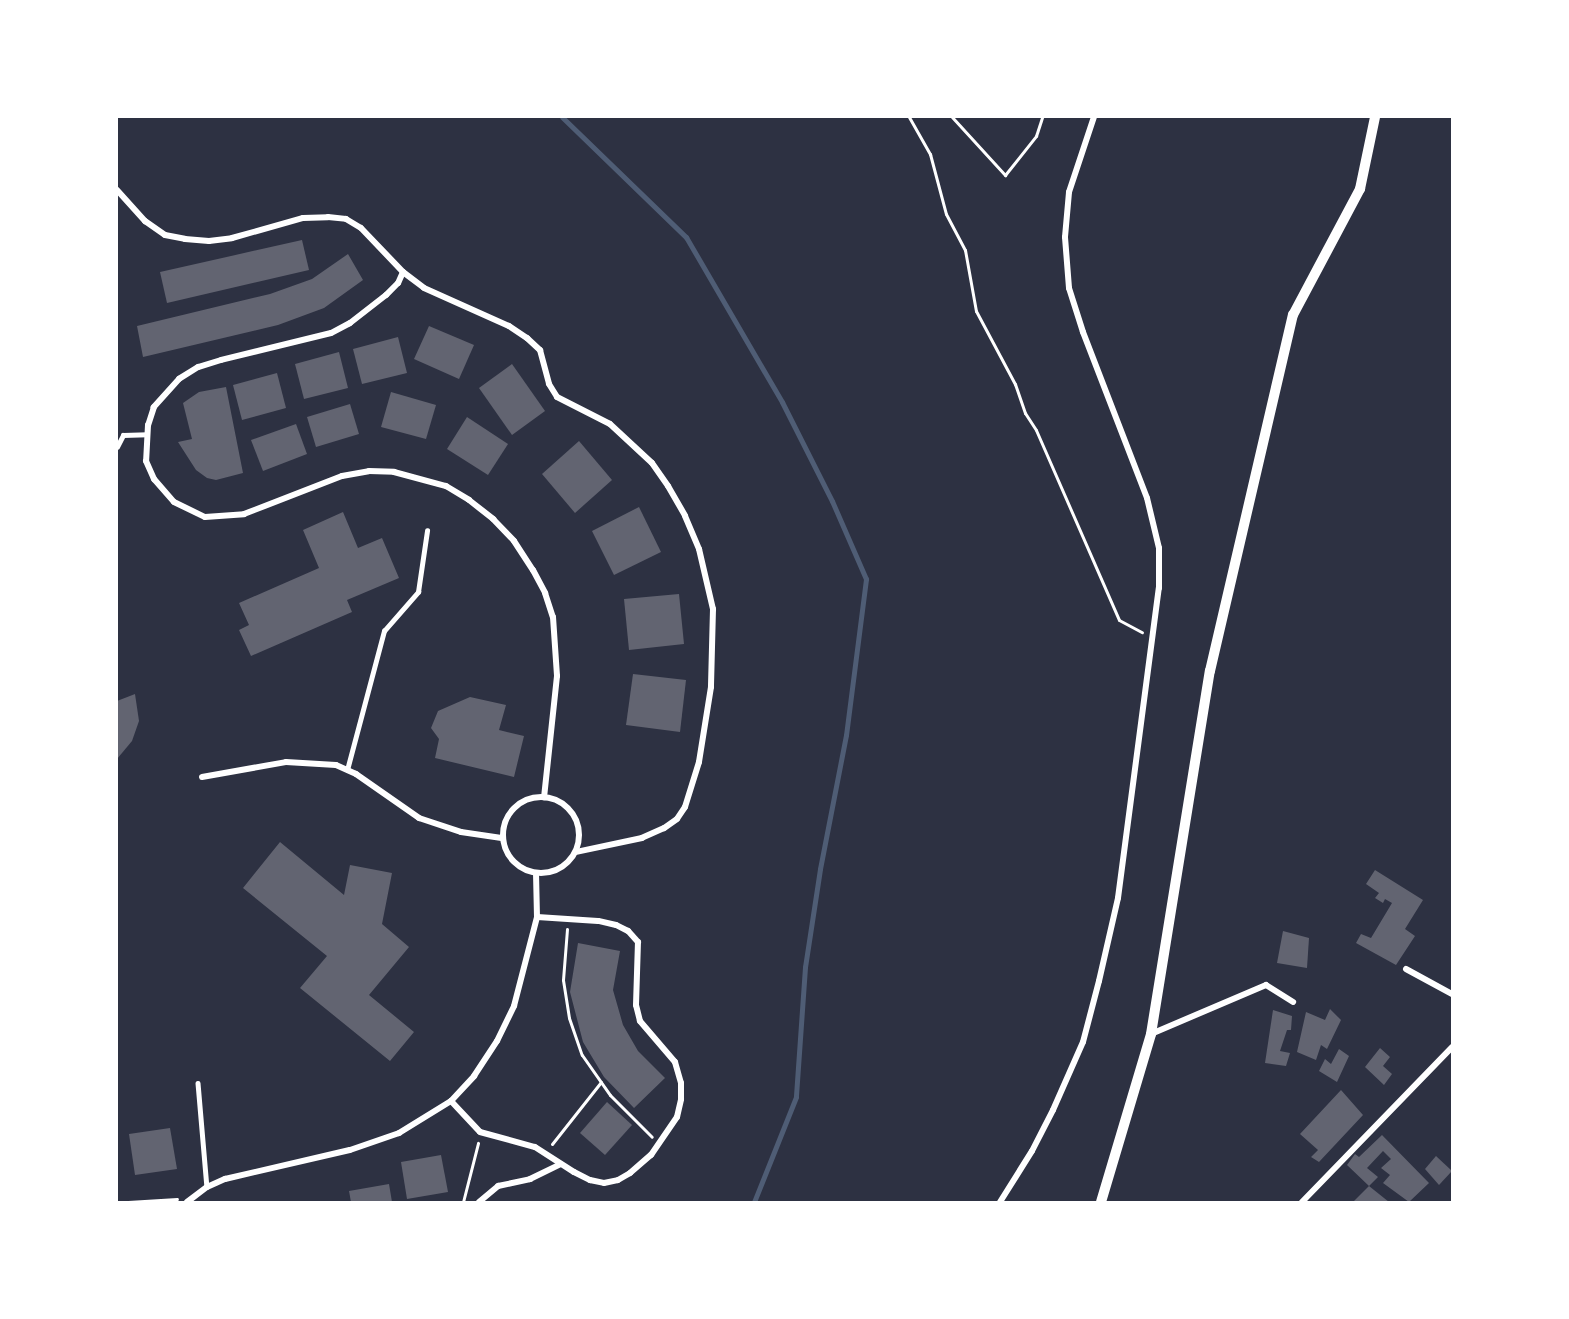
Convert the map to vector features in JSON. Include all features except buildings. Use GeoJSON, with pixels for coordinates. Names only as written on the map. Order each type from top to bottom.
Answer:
{"type":"FeatureCollection","features":[{"type":"Feature","properties":{"kind":"street"},"geometry":{"type":"LineString","coordinates":[[1000,1202],[1032,1151],[1083,1042],[1118,898],[1159,588],[1159,548],[1147,498],[1083,332],[1069,288],[1065,237],[1069,192],[1094,117]]}},
{"type":"Feature","properties":{"kind":"street"},"geometry":{"type":"LineString","coordinates":[[1101,1202],[1151,1034],[1209,671],[1293,315],[1360,189],[1375,117]]}},
{"type":"Feature","properties":{"kind":"street"},"geometry":{"type":"LineString","coordinates":[[117,190],[145,222],[165,235],[185,239],[209,241],[232,238],[303,218],[346,219],[361,228],[403,272],[424,288],[509,326],[540,350],[549,384],[557,397],[610,424],[652,463],[685,516],[705,568],[713,609],[711,687],[699,762],[685,807],[677,819],[642,838],[576,852]]}},
{"type":"Feature","properties":{"kind":"street"},"geometry":{"type":"LineString","coordinates":[[403,272],[398,283],[386,295],[331,333],[206,365],[179,379],[154,407],[147,434],[146,460],[154,479],[174,502],[205,517],[243,514],[342,476],[369,471],[394,472],[446,486],[493,519],[514,541],[532,570],[545,593],[553,617],[558,676],[544,797]]}},
{"type":"Feature","properties":{"kind":"street"},"geometry":{"type":"LineString","coordinates":[[202,777],[286,762],[336,765],[419,818],[461,832],[502,838]]}},
{"type":"Feature","properties":{"kind":"street"},"geometry":{"type":"LineString","coordinates":[[544,797],[560,801],[570,810],[579,827],[576,852],[566,865],[550,873],[536,874],[513,863],[502,838],[508,814],[518,804],[531,798],[544,797]]}},
{"type":"Feature","properties":{"kind":"street"},"geometry":{"type":"LineString","coordinates":[[188,1200],[207,1187],[225,1179],[350,1150],[399,1133],[451,1101],[474,1076],[497,1041],[514,1006],[537,917],[536,874]]}},
{"type":"Feature","properties":{"kind":"street"},"geometry":{"type":"LineString","coordinates":[[451,1101],[480,1132],[535,1147],[590,1180],[604,1183],[618,1180],[630,1173],[659,1144],[676,1117],[681,1100],[681,1083],[675,1062],[640,1021],[636,1005],[638,942],[628,931],[616,925],[537,917]]}},
{"type":"Feature","properties":{"kind":"street"},"geometry":{"type":"LineString","coordinates":[[1406,969],[1452,994]]}},
{"type":"Feature","properties":{"kind":"street"},"geometry":{"type":"LineString","coordinates":[[1151,1034],[1266,985],[1293,1002]]}},
{"type":"Feature","properties":{"kind":"street"},"geometry":{"type":"LineString","coordinates":[[1302,1202],[1452,1047]]}},
{"type":"Feature","properties":{"kind":"street"},"geometry":{"type":"LineString","coordinates":[[479,1202],[498,1186],[530,1179],[561,1164]]}},
{"type":"Feature","properties":{"kind":"lane"},"geometry":{"type":"LineString","coordinates":[[117,447],[123,435],[147,434]]}},
{"type":"Feature","properties":{"kind":"lane"},"geometry":{"type":"LineString","coordinates":[[347,770],[384,631],[418,592],[427,531]]}},
{"type":"Feature","properties":{"kind":"lane"},"geometry":{"type":"LineString","coordinates":[[198,1083],[207,1187]]}},
{"type":"Feature","properties":{"kind":"path"},"geometry":{"type":"LineString","coordinates":[[909,117],[930,154],[946,214],[964,250],[976,311],[1015,384],[1024,413],[1036,430],[1119,620],[1152,638]]}},
{"type":"Feature","properties":{"kind":"path"},"geometry":{"type":"LineString","coordinates":[[952,117],[1005,175],[1035,136],[1042,117]]}},
{"type":"Feature","properties":{"kind":"path"},"geometry":{"type":"LineString","coordinates":[[568,919],[563,980],[569,1018],[582,1054],[610,1095],[659,1144]]}},
{"type":"Feature","properties":{"kind":"path"},"geometry":{"type":"LineString","coordinates":[[544,1154],[601,1083]]}},
{"type":"Feature","properties":{"kind":"path"},"geometry":{"type":"LineString","coordinates":[[463,1202],[480,1132]]}},
{"type":"Feature","properties":{"kind":"path"},"geometry":{"type":"LineString","coordinates":[[128,1202],[188,1200]]}},
{"type":"Feature","properties":{"kind":"waterway"},"geometry":{"type":"LineString","coordinates":[[562,117],[686,237],[782,402],[832,501],[866,579],[846,735],[820,869],[805,967],[796,1097],[754,1202]]}}]}
